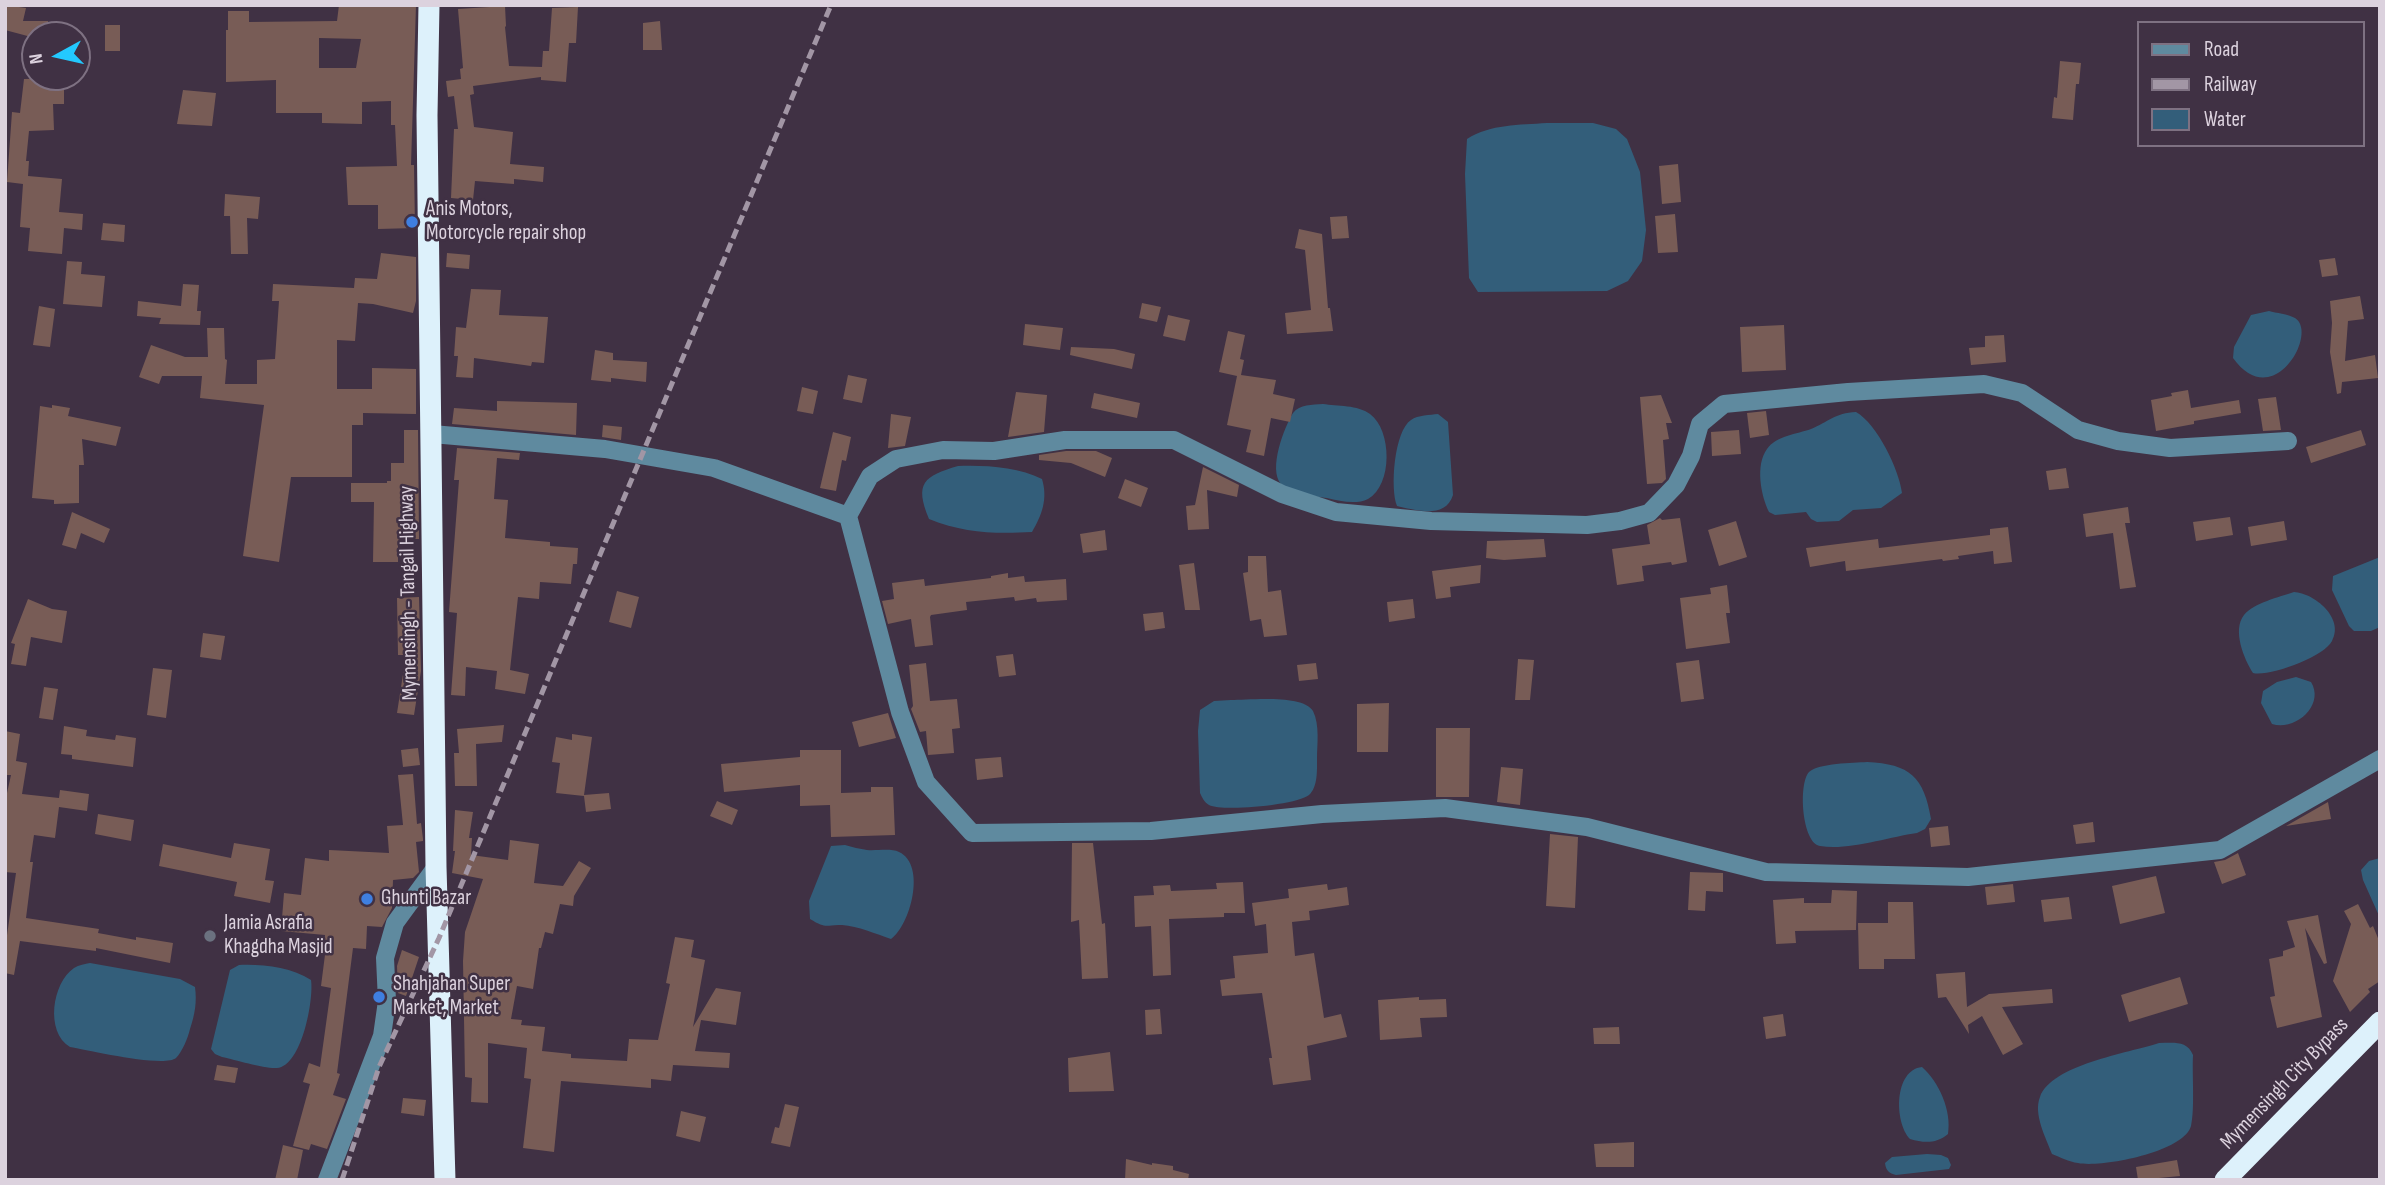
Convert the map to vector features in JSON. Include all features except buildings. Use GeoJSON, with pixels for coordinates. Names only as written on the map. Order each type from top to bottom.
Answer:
{"type":"FeatureCollection","features":[{"type":"Feature","properties":{"kind":"highway","name":"Mymensingh - Tangail Highway"},"geometry":{"type":"LineString","coordinates":[[429,5],[427,115],[436,867],[445,1180]]}},
{"type":"Feature","properties":{"kind":"highway","name":"Mymensingh City Bypass"},"geometry":{"type":"LineString","coordinates":[[2225,1180],[2380,1022]]}},
{"type":"Feature","properties":{"kind":"street"},"geometry":{"type":"LineString","coordinates":[[2288,441],[2170,449],[2118,441],[2078,430],[2022,393],[1984,384],[1848,391],[1724,404],[1700,424],[1691,456],[1676,485],[1649,513],[1620,521],[1587,525],[1431,521],[1336,512],[1282,494],[1174,440],[1065,440],[994,450],[943,450],[896,458],[870,476],[848,516],[900,712],[926,782],[972,833],[1151,831],[1322,814],[1445,808],[1587,827],[1766,872],[1968,877],[2220,850],[2380,759]]}},
{"type":"Feature","properties":{"kind":"street"},"geometry":{"type":"LineString","coordinates":[[432,434],[605,449],[714,468],[848,516]]}},
{"type":"Feature","properties":{"kind":"street"},"geometry":{"type":"LineString","coordinates":[[327,1180],[382,1035],[387,1001],[385,958],[395,923],[436,867]]}},
{"type":"Feature","properties":{"kind":"water"},"geometry":{"type":"Polygon","coordinates":[[[1547,123],[1593,123],[1616,129],[1627,139],[1640,172],[1646,230],[1642,261],[1628,281],[1607,291],[1478,292],[1469,278],[1465,174],[1467,139],[1495,128],[1547,123]]]}},
{"type":"Feature","properties":{"kind":"water"},"geometry":{"type":"Polygon","coordinates":[[[2269,311],[2295,318],[2301,326],[2301,338],[2288,365],[2277,374],[2263,377],[2248,373],[2233,358],[2234,347],[2251,315],[2269,311]]]}},
{"type":"Feature","properties":{"kind":"water"},"geometry":{"type":"Polygon","coordinates":[[[1323,404],[1354,407],[1365,411],[1377,422],[1382,432],[1386,444],[1385,470],[1382,482],[1368,499],[1348,502],[1302,494],[1285,488],[1277,477],[1279,448],[1293,413],[1303,406],[1323,404]]]}},
{"type":"Feature","properties":{"kind":"water"},"geometry":{"type":"Polygon","coordinates":[[[1856,412],[1872,426],[1886,448],[1902,493],[1881,508],[1853,510],[1839,521],[1817,522],[1806,512],[1775,515],[1769,512],[1760,480],[1761,463],[1767,449],[1781,438],[1811,429],[1837,416],[1856,412]]]}},
{"type":"Feature","properties":{"kind":"water"},"geometry":{"type":"Polygon","coordinates":[[[1438,414],[1448,422],[1453,495],[1444,507],[1438,510],[1424,511],[1397,506],[1394,487],[1395,461],[1405,426],[1414,418],[1438,414]]]}},
{"type":"Feature","properties":{"kind":"water"},"geometry":{"type":"Polygon","coordinates":[[[958,466],[1001,468],[1042,479],[1043,507],[1032,532],[979,532],[929,519],[922,497],[925,483],[937,473],[958,466]]]}},
{"type":"Feature","properties":{"kind":"water"},"geometry":{"type":"Polygon","coordinates":[[[2380,557],[2380,627],[2371,631],[2354,631],[2332,590],[2333,576],[2380,557]]]}},
{"type":"Feature","properties":{"kind":"water"},"geometry":{"type":"Polygon","coordinates":[[[2294,592],[2310,597],[2325,608],[2334,624],[2332,641],[2308,659],[2271,672],[2253,673],[2239,636],[2244,615],[2267,601],[2294,592]]]}},
{"type":"Feature","properties":{"kind":"water"},"geometry":{"type":"Polygon","coordinates":[[[2296,677],[2311,682],[2314,699],[2311,707],[2299,720],[2290,724],[2272,724],[2261,703],[2263,691],[2277,682],[2296,677]]]}},
{"type":"Feature","properties":{"kind":"water"},"geometry":{"type":"Polygon","coordinates":[[[1262,699],[1298,702],[1313,711],[1317,729],[1317,773],[1314,788],[1309,795],[1290,802],[1244,808],[1209,805],[1200,793],[1200,710],[1214,701],[1262,699]]]}},
{"type":"Feature","properties":{"kind":"water"},"geometry":{"type":"Polygon","coordinates":[[[1867,762],[1894,766],[1912,776],[1924,793],[1931,819],[1925,829],[1917,833],[1843,847],[1820,846],[1809,835],[1804,812],[1804,788],[1809,772],[1828,765],[1867,762]]]}},
{"type":"Feature","properties":{"kind":"water"},"geometry":{"type":"Polygon","coordinates":[[[845,845],[867,850],[899,852],[907,859],[912,869],[914,882],[909,909],[898,932],[891,939],[854,927],[824,925],[810,919],[809,901],[831,846],[845,845]]]}},
{"type":"Feature","properties":{"kind":"water"},"geometry":{"type":"Polygon","coordinates":[[[2380,858],[2380,918],[2361,870],[2369,861],[2380,858]]]}},
{"type":"Feature","properties":{"kind":"water"},"geometry":{"type":"Polygon","coordinates":[[[90,963],[180,979],[195,987],[193,1018],[186,1041],[176,1058],[157,1061],[125,1057],[70,1047],[62,1040],[54,1019],[56,996],[66,975],[76,967],[90,963]]]}},
{"type":"Feature","properties":{"kind":"water"},"geometry":{"type":"Polygon","coordinates":[[[239,965],[276,967],[311,980],[308,1016],[300,1044],[286,1064],[277,1068],[222,1057],[211,1049],[230,970],[239,965]]]}},
{"type":"Feature","properties":{"kind":"water"},"geometry":{"type":"Polygon","coordinates":[[[2159,1043],[2183,1045],[2193,1055],[2192,1119],[2185,1135],[2158,1150],[2104,1163],[2075,1162],[2052,1154],[2038,1111],[2040,1097],[2047,1086],[2074,1068],[2159,1043]]]}},
{"type":"Feature","properties":{"kind":"water"},"geometry":{"type":"Polygon","coordinates":[[[1922,1067],[1939,1089],[1949,1125],[1948,1134],[1930,1142],[1910,1139],[1899,1110],[1899,1098],[1906,1077],[1913,1070],[1922,1067]]]}},
{"type":"Feature","properties":{"kind":"water"},"geometry":{"type":"Polygon","coordinates":[[[1927,1154],[1948,1158],[1951,1165],[1949,1169],[1896,1175],[1886,1168],[1885,1163],[1892,1157],[1927,1154]]]}},
{"type":"Feature","properties":{"kind":"railway"},"geometry":{"type":"LineString","coordinates":[[342,1180],[379,1067],[439,938],[831,5]]}},
{"type":"Feature","properties":{"kind":"place","name":"Anis Motors, Motorcycle repair shop"},"geometry":{"type":"Point","coordinates":[412,222]}},
{"type":"Feature","properties":{"kind":"place","name":"Ghunti Bazar"},"geometry":{"type":"Point","coordinates":[367,899]}},
{"type":"Feature","properties":{"kind":"place","name":"Jamia Asrafia Khagdha Masjid"},"geometry":{"type":"Point","coordinates":[210,936]}},
{"type":"Feature","properties":{"kind":"place","name":"Shahjahan Super Market, Market"},"geometry":{"type":"Point","coordinates":[379,997]}}]}
